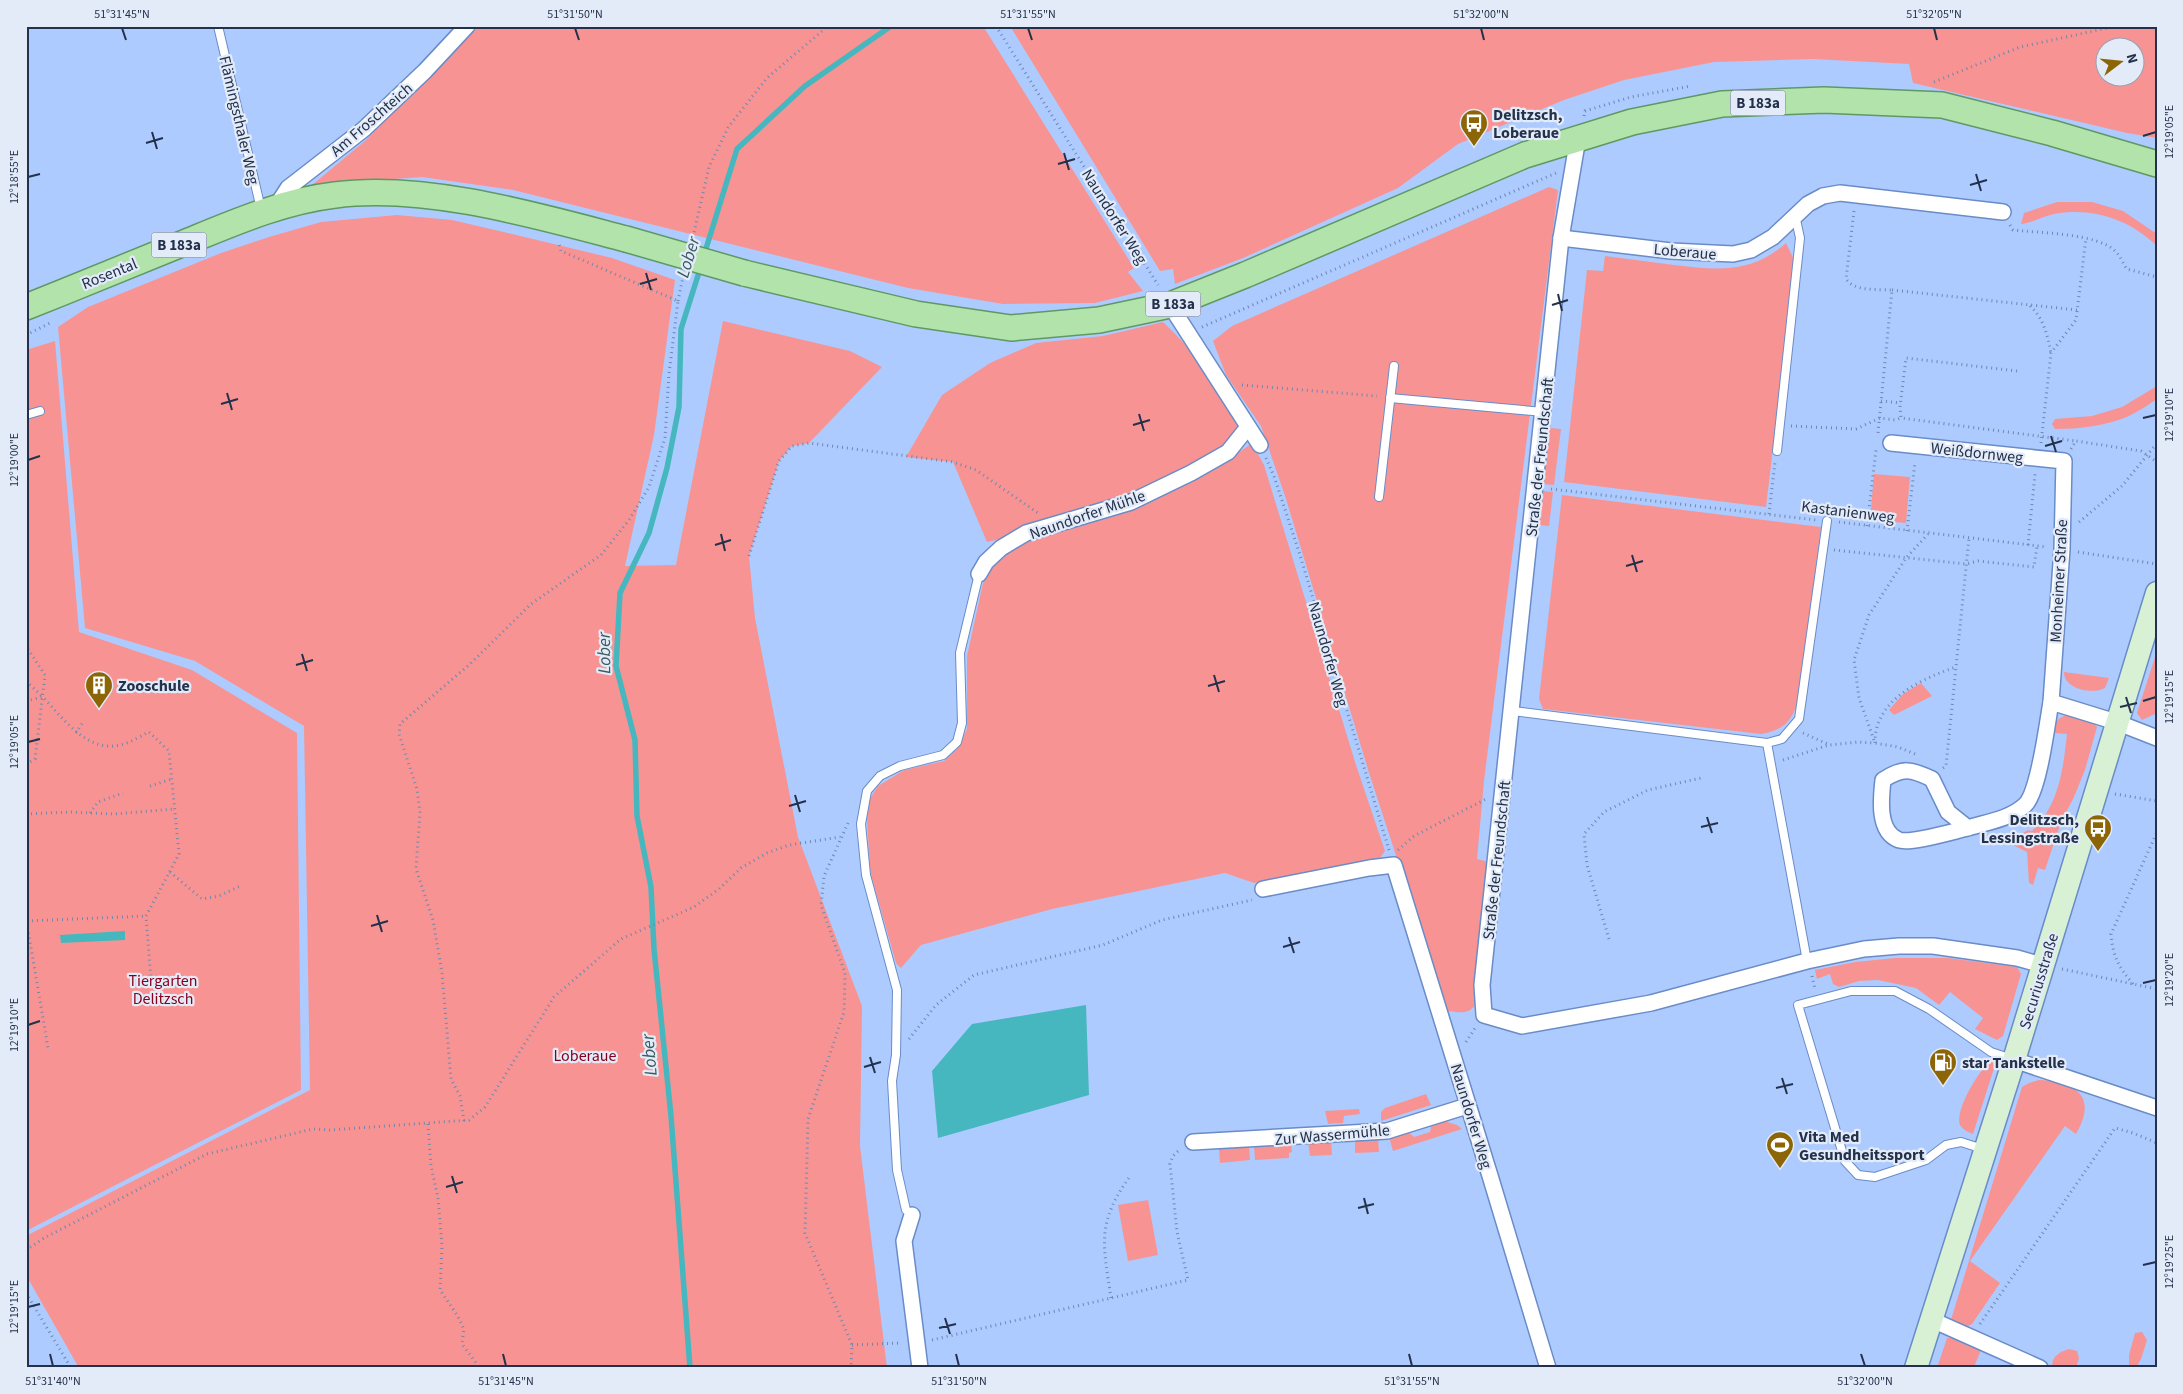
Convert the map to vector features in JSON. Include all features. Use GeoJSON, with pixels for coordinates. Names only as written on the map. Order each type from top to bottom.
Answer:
{"type":"FeatureCollection","features":[{"type":"Feature","properties":{"kind":"main road","name":"B 183a"},"geometry":{"type":"LineString","coordinates":[[1170,305],[1526,155],[1632,122],[1722,104],[1824,100],[1942,105],[2052,133],[2157,164]]}},
{"type":"Feature","properties":{"kind":"main road","name":"Rosental"},"geometry":{"type":"LineString","coordinates":[[26,307],[268,211],[335,195],[393,192],[464,202],[544,218],[744,273],[916,314],[1011,328],[1099,320],[1170,305]]}},
{"type":"Feature","properties":{"kind":"street","name":"Am Froschteich"},"geometry":{"type":"LineString","coordinates":[[268,211],[288,188],[364,129],[425,71],[467,26]]}},
{"type":"Feature","properties":{"kind":"street","name":"Straße der Freundschaft"},"geometry":{"type":"LineString","coordinates":[[1484,1015],[1482,985],[1561,238],[1578,138]]}},
{"type":"Feature","properties":{"kind":"street","name":"Loberaue"},"geometry":{"type":"LineString","coordinates":[[1561,238],[1671,251],[1733,254],[1752,250],[1773,238],[1808,204],[1823,196],[1840,193],[2003,212]]}},
{"type":"Feature","properties":{"kind":"street"},"geometry":{"type":"LineString","coordinates":[[1170,305],[1260,445]]}},
{"type":"Feature","properties":{"kind":"street","name":"Naundorfer Mühle"},"geometry":{"type":"LineString","coordinates":[[979,574],[986,562],[1001,548],[1026,533],[1131,502],[1191,473],[1228,452],[1248,427]]}},
{"type":"Feature","properties":{"kind":"street","name":"Weißdornweg"},"geometry":{"type":"LineString","coordinates":[[1881,443],[2064,461]]}},
{"type":"Feature","properties":{"kind":"street","name":"Monheimer Straße"},"geometry":{"type":"LineString","coordinates":[[1935,775],[1913,770],[1896,771],[1883,780],[1882,815],[1888,832],[1899,840],[1917,840],[2008,816],[2026,804],[2036,785],[2051,702],[2062,549],[2064,461]]}},
{"type":"Feature","properties":{"kind":"street","name":"Securiusstraße"},"geometry":{"type":"LineString","coordinates":[[1916,1368],[1930,1319],[2014,1060],[2157,593]]}},
{"type":"Feature","properties":{"kind":"street"},"geometry":{"type":"LineString","coordinates":[[2051,702],[2116,722],[2157,738]]}},
{"type":"Feature","properties":{"kind":"street"},"geometry":{"type":"LineString","coordinates":[[1935,775],[1948,812],[1968,828]]}},
{"type":"Feature","properties":{"kind":"street"},"geometry":{"type":"LineString","coordinates":[[1263,889],[1369,868],[1392,861]]}},
{"type":"Feature","properties":{"kind":"street","name":"Naundorfer Weg"},"geometry":{"type":"LineString","coordinates":[[1392,861],[1455,1059],[1467,1106],[1548,1368]]}},
{"type":"Feature","properties":{"kind":"street"},"geometry":{"type":"LineString","coordinates":[[1484,1015],[1522,1026],[1651,1003],[1807,961],[1864,949],[1933,946],[2018,958],[2042,964]]}},
{"type":"Feature","properties":{"kind":"street"},"geometry":{"type":"LineString","coordinates":[[2014,1060],[2157,1108]]}},
{"type":"Feature","properties":{"kind":"street","name":"Zur Wassermühle"},"geometry":{"type":"LineString","coordinates":[[1193,1142],[1387,1131],[1467,1106]]}},
{"type":"Feature","properties":{"kind":"street"},"geometry":{"type":"LineString","coordinates":[[912,1215],[904,1241],[920,1368]]}},
{"type":"Feature","properties":{"kind":"street"},"geometry":{"type":"LineString","coordinates":[[1930,1319],[2040,1368]]}},
{"type":"Feature","properties":{"kind":"lane","name":"Flämingsthaler Weg"},"geometry":{"type":"LineString","coordinates":[[218,26],[268,211]]}},
{"type":"Feature","properties":{"kind":"lane"},"geometry":{"type":"LineString","coordinates":[[1776,451],[1800,238],[1796,215]]}},
{"type":"Feature","properties":{"kind":"lane"},"geometry":{"type":"LineString","coordinates":[[1379,497],[1394,366]]}},
{"type":"Feature","properties":{"kind":"lane"},"geometry":{"type":"LineString","coordinates":[[1390,398],[1544,412]]}},
{"type":"Feature","properties":{"kind":"lane"},"geometry":{"type":"LineString","coordinates":[[26,414],[40,411]]}},
{"type":"Feature","properties":{"kind":"lane"},"geometry":{"type":"LineString","coordinates":[[1512,711],[1767,743],[1782,739],[1794,728],[1799,719],[1828,521]]}},
{"type":"Feature","properties":{"kind":"lane"},"geometry":{"type":"LineString","coordinates":[[912,1215],[906,1210],[897,1170],[892,1081],[896,1056],[897,990],[866,875],[861,824],[867,791],[880,776],[900,766],[943,755],[957,742],[962,723],[960,653],[979,574]]}},
{"type":"Feature","properties":{"kind":"lane"},"geometry":{"type":"LineString","coordinates":[[1767,743],[1807,961]]}},
{"type":"Feature","properties":{"kind":"lane"},"geometry":{"type":"LineString","coordinates":[[1985,1150],[1961,1142],[1946,1144],[1926,1160],[1875,1177],[1858,1175],[1845,1161],[1798,1005],[1851,991],[1895,991],[1929,1009],[1992,1052],[2014,1060]]}},
{"type":"Feature","properties":{"kind":"path"},"geometry":{"type":"LineString","coordinates":[[693,239],[708,167],[729,126],[767,78],[828,26]]}},
{"type":"Feature","properties":{"kind":"path","name":"Naundorfer Weg"},"geometry":{"type":"LineString","coordinates":[[996,26],[1170,305]]}},
{"type":"Feature","properties":{"kind":"path"},"geometry":{"type":"LineString","coordinates":[[1928,82],[1936,82],[2020,47],[2117,26]]}},
{"type":"Feature","properties":{"kind":"path"},"geometry":{"type":"LineString","coordinates":[[1188,333],[1573,166]]}},
{"type":"Feature","properties":{"kind":"path"},"geometry":{"type":"LineString","coordinates":[[1856,194],[1846,279],[1852,285],[2077,310]]}},
{"type":"Feature","properties":{"kind":"path"},"geometry":{"type":"LineString","coordinates":[[2003,212],[2013,230],[2086,238],[2102,243],[2116,251],[2127,269],[2157,277]]}},
{"type":"Feature","properties":{"kind":"path"},"geometry":{"type":"LineString","coordinates":[[557,237],[560,251],[678,301]]}},
{"type":"Feature","properties":{"kind":"path"},"geometry":{"type":"LineString","coordinates":[[2051,353],[2076,320],[2086,238]]}},
{"type":"Feature","properties":{"kind":"path"},"geometry":{"type":"LineString","coordinates":[[464,1121],[460,1096],[452,1080],[442,974],[433,920],[416,869],[420,814],[418,789],[399,734],[400,724],[470,664],[532,604],[601,555],[629,520],[649,487],[665,438],[668,374],[678,301],[684,274]]}},
{"type":"Feature","properties":{"kind":"path"},"geometry":{"type":"LineString","coordinates":[[1867,526],[1881,443],[1880,418],[1892,290]]}},
{"type":"Feature","properties":{"kind":"path"},"geometry":{"type":"LineString","coordinates":[[2028,545],[2051,353],[2040,316],[2030,306]]}},
{"type":"Feature","properties":{"kind":"path"},"geometry":{"type":"LineString","coordinates":[[26,335],[37,331],[60,317]]}},
{"type":"Feature","properties":{"kind":"path"},"geometry":{"type":"LineString","coordinates":[[1901,418],[1906,358],[2017,371]]}},
{"type":"Feature","properties":{"kind":"path"},"geometry":{"type":"LineString","coordinates":[[1219,383],[1390,398]]}},
{"type":"Feature","properties":{"kind":"path"},"geometry":{"type":"LineString","coordinates":[[1882,401],[1901,403]]}},
{"type":"Feature","properties":{"kind":"path"},"geometry":{"type":"LineString","coordinates":[[1778,425],[1856,429],[1880,418],[1895,420],[1901,418],[2141,451],[2157,462]]}},
{"type":"Feature","properties":{"kind":"path"},"geometry":{"type":"LineString","coordinates":[[2064,461],[2076,441]]}},
{"type":"Feature","properties":{"kind":"path"},"geometry":{"type":"LineString","coordinates":[[2062,531],[2074,525],[2122,486],[2157,443]]}},
{"type":"Feature","properties":{"kind":"path"},"geometry":{"type":"LineString","coordinates":[[749,556],[780,461],[792,446],[809,444],[953,462],[976,470],[1035,511],[1061,524]]}},
{"type":"Feature","properties":{"kind":"path","name":"Naundorfer Weg"},"geometry":{"type":"LineString","coordinates":[[1260,445],[1274,476],[1300,555],[1392,861]]}},
{"type":"Feature","properties":{"kind":"path"},"geometry":{"type":"LineString","coordinates":[[1907,531],[1917,446]]}},
{"type":"Feature","properties":{"kind":"path"},"geometry":{"type":"LineString","coordinates":[[1769,514],[1776,451]]}},
{"type":"Feature","properties":{"kind":"path","name":"Kastanienweg"},"geometry":{"type":"LineString","coordinates":[[1536,487],[2062,549],[2157,564]]}},
{"type":"Feature","properties":{"kind":"path"},"geometry":{"type":"LineString","coordinates":[[1875,743],[1859,698],[1854,660],[1868,615],[1906,558],[1929,533]]}},
{"type":"Feature","properties":{"kind":"path"},"geometry":{"type":"LineString","coordinates":[[1770,765],[1830,745],[1858,742],[1898,747],[1922,757],[1935,775],[1946,766],[1969,538]]}},
{"type":"Feature","properties":{"kind":"path"},"geometry":{"type":"LineString","coordinates":[[1823,549],[1966,564],[1978,561],[2034,567],[2037,546]]}},
{"type":"Feature","properties":{"kind":"path"},"geometry":{"type":"LineString","coordinates":[[26,646],[45,675],[44,697],[34,759],[26,764]]}},
{"type":"Feature","properties":{"kind":"path"},"geometry":{"type":"LineString","coordinates":[[1875,743],[1875,732],[1891,702],[1918,682],[1956,667]]}},
{"type":"Feature","properties":{"kind":"path"},"geometry":{"type":"LineString","coordinates":[[26,681],[44,697],[76,733],[104,746],[120,745],[149,732],[170,751],[179,854],[146,916],[151,980]]}},
{"type":"Feature","properties":{"kind":"path"},"geometry":{"type":"LineString","coordinates":[[26,700],[44,697]]}},
{"type":"Feature","properties":{"kind":"path"},"geometry":{"type":"LineString","coordinates":[[76,733],[84,722]]}},
{"type":"Feature","properties":{"kind":"path"},"geometry":{"type":"LineString","coordinates":[[1794,728],[1830,745]]}},
{"type":"Feature","properties":{"kind":"path"},"geometry":{"type":"LineString","coordinates":[[1609,939],[1587,865],[1584,834],[1604,812],[1648,790],[1701,778]]}},
{"type":"Feature","properties":{"kind":"path"},"geometry":{"type":"LineString","coordinates":[[150,786],[172,779]]}},
{"type":"Feature","properties":{"kind":"path"},"geometry":{"type":"LineString","coordinates":[[1392,861],[1414,836],[1504,790]]}},
{"type":"Feature","properties":{"kind":"path"},"geometry":{"type":"LineString","coordinates":[[2096,791],[2157,800]]}},
{"type":"Feature","properties":{"kind":"path"},"geometry":{"type":"LineString","coordinates":[[90,813],[98,802],[122,793]]}},
{"type":"Feature","properties":{"kind":"path"},"geometry":{"type":"LineString","coordinates":[[26,814],[70,812],[114,814],[174,809]]}},
{"type":"Feature","properties":{"kind":"path"},"geometry":{"type":"LineString","coordinates":[[849,822],[840,837],[824,876],[821,905],[844,973],[844,1012],[808,1119],[806,1233],[852,1345],[851,1368]]}},
{"type":"Feature","properties":{"kind":"path"},"geometry":{"type":"LineString","coordinates":[[2133,984],[2120,968],[2112,952],[2111,934],[2157,832]]}},
{"type":"Feature","properties":{"kind":"path"},"geometry":{"type":"LineString","coordinates":[[26,1250],[52,1234],[206,1154],[313,1129],[428,1124],[469,1120],[485,1107],[554,997],[621,939],[694,907],[719,889],[741,868],[767,853],[789,846],[840,837]]}},
{"type":"Feature","properties":{"kind":"path"},"geometry":{"type":"LineString","coordinates":[[170,872],[202,899],[219,896],[240,886]]}},
{"type":"Feature","properties":{"kind":"path"},"geometry":{"type":"LineString","coordinates":[[896,1056],[936,1005],[974,975],[1103,945],[1162,920],[1252,900],[1263,889]]}},
{"type":"Feature","properties":{"kind":"path"},"geometry":{"type":"LineString","coordinates":[[48,1048],[27,920],[146,916]]}},
{"type":"Feature","properties":{"kind":"path"},"geometry":{"type":"LineString","coordinates":[[1807,961],[1817,1000]]}},
{"type":"Feature","properties":{"kind":"path"},"geometry":{"type":"LineString","coordinates":[[2042,964],[2157,989]]}},
{"type":"Feature","properties":{"kind":"path"},"geometry":{"type":"LineString","coordinates":[[1455,1059],[1484,1015]]}},
{"type":"Feature","properties":{"kind":"path"},"geometry":{"type":"LineString","coordinates":[[428,1124],[429,1150],[438,1198],[442,1246],[440,1290],[457,1314],[464,1329],[462,1344],[480,1368]]}},
{"type":"Feature","properties":{"kind":"path"},"geometry":{"type":"LineString","coordinates":[[1971,1337],[2115,1128],[2157,1143]]}},
{"type":"Feature","properties":{"kind":"path"},"geometry":{"type":"LineString","coordinates":[[852,1345],[940,1340],[1188,1280],[1177,1232],[1170,1164],[1173,1156],[1179,1150],[1193,1142]]}},
{"type":"Feature","properties":{"kind":"path"},"geometry":{"type":"LineString","coordinates":[[1111,1298],[1103,1250],[1104,1234],[1109,1214],[1118,1193],[1131,1175]]}},
{"type":"Feature","properties":{"kind":"path"},"geometry":{"type":"LineString","coordinates":[[26,1293],[71,1368]]}},
{"type":"Feature","properties":{"kind":"green space"},"geometry":{"type":"Polygon","coordinates":[[[479,26],[983,26],[1134,268],[1128,272],[1143,291],[1095,303],[1003,304],[908,288],[513,190],[422,177],[312,185],[366,140],[479,26]]]}},
{"type":"Feature","properties":{"kind":"green space"},"geometry":{"type":"Polygon","coordinates":[[[1010,26],[2157,26],[2157,138],[2127,133],[1913,83],[1909,64],[1813,59],[1714,62],[1624,80],[1564,100],[1458,144],[1398,188],[1243,258],[1175,284],[1173,269],[1160,271],[1010,26]]]}},
{"type":"Feature","properties":{"kind":"green space"},"geometry":{"type":"Polygon","coordinates":[[[1549,187],[1558,190],[1484,781],[1477,859],[1489,862],[1477,1002],[1468,1011],[1447,1011],[1370,776],[1286,499],[1261,426],[1226,375],[1213,341],[1232,326],[1549,187]]]}},
{"type":"Feature","properties":{"kind":"green space"},"geometry":{"type":"Polygon","coordinates":[[[2057,202],[2092,202],[2123,211],[2157,234],[2157,246],[2122,222],[2096,214],[2068,212],[2046,216],[2021,224],[2024,213],[2057,202]]]}},
{"type":"Feature","properties":{"kind":"green space","name":"Loberaue"},"geometry":{"type":"Polygon","coordinates":[[[397,215],[452,220],[508,233],[612,258],[675,280],[654,435],[625,566],[676,565],[723,321],[850,351],[882,367],[809,443],[792,446],[779,461],[749,556],[755,618],[798,837],[862,1006],[860,1146],[887,1368],[79,1368],[26,1275],[26,1236],[310,1090],[304,726],[195,661],[85,628],[58,327],[88,307],[221,253],[269,237],[321,222],[397,215]]]}},
{"type":"Feature","properties":{"kind":"green space"},"geometry":{"type":"Polygon","coordinates":[[[1786,243],[1795,262],[1766,507],[1564,482],[1587,270],[1603,271],[1605,256],[1690,267],[1733,268],[1760,260],[1786,243]]]}},
{"type":"Feature","properties":{"kind":"green space"},"geometry":{"type":"Polygon","coordinates":[[[1163,322],[1187,346],[1248,427],[1228,452],[1143,497],[1221,465],[1252,443],[1264,465],[1356,765],[1385,851],[1380,858],[1254,883],[1225,873],[1052,909],[921,945],[901,968],[896,963],[870,871],[867,820],[869,800],[878,786],[904,770],[944,761],[957,749],[967,729],[967,656],[985,574],[1026,533],[987,542],[953,462],[906,457],[942,395],[990,363],[1036,343],[1103,336],[1163,322]]]}},
{"type":"Feature","properties":{"kind":"green space","name":"Tiergarten Delitzsch"},"geometry":{"type":"Polygon","coordinates":[[[55,341],[79,632],[192,670],[297,733],[301,1090],[26,1231],[26,350],[55,341]]]}},
{"type":"Feature","properties":{"kind":"green space"},"geometry":{"type":"Polygon","coordinates":[[[2157,386],[2157,399],[2129,416],[2102,425],[2055,429],[2052,424],[2055,419],[2092,416],[2122,407],[2157,386]]]}},
{"type":"Feature","properties":{"kind":"green space"},"geometry":{"type":"Polygon","coordinates":[[[1550,428],[1561,429],[1554,485],[1543,484],[1550,428]]]}},
{"type":"Feature","properties":{"kind":"green space"},"geometry":{"type":"Polygon","coordinates":[[[1874,474],[1910,477],[1906,523],[1870,520],[1874,474]]]}},
{"type":"Feature","properties":{"kind":"green space"},"geometry":{"type":"Polygon","coordinates":[[[1543,491],[1553,492],[1549,526],[1539,525],[1543,491]]]}},
{"type":"Feature","properties":{"kind":"green space"},"geometry":{"type":"Polygon","coordinates":[[[1562,495],[1821,527],[1798,700],[1793,714],[1785,724],[1768,733],[1761,734],[1543,709],[1539,699],[1562,495]]]}},
{"type":"Feature","properties":{"kind":"green space"},"geometry":{"type":"Polygon","coordinates":[[[2157,651],[2157,711],[2155,714],[2142,720],[2137,713],[2157,651]]]}},
{"type":"Feature","properties":{"kind":"green space"},"geometry":{"type":"Polygon","coordinates":[[[2064,672],[2109,678],[2105,688],[2093,691],[2080,689],[2069,683],[2065,678],[2064,672]]]}},
{"type":"Feature","properties":{"kind":"green space"},"geometry":{"type":"Polygon","coordinates":[[[1921,683],[1932,696],[1894,715],[1889,710],[1903,694],[1921,683]]]}},
{"type":"Feature","properties":{"kind":"green space"},"geometry":{"type":"Polygon","coordinates":[[[2066,715],[2083,717],[2097,727],[2085,770],[2061,822],[2045,870],[2038,868],[2033,885],[2029,883],[2027,852],[2007,842],[2007,838],[2016,837],[2028,830],[2032,831],[2041,821],[2054,798],[2064,761],[2067,734],[2053,733],[2053,730],[2056,722],[2066,715]]]}},
{"type":"Feature","properties":{"kind":"green space"},"geometry":{"type":"Polygon","coordinates":[[[1895,958],[1948,958],[2017,967],[2021,974],[2003,1036],[1997,1040],[1975,1029],[1983,1018],[1950,992],[1939,1005],[1916,988],[1878,980],[1859,981],[1839,987],[1833,984],[1830,974],[1817,979],[1815,970],[1855,962],[1895,958]]]}},
{"type":"Feature","properties":{"kind":"green space"},"geometry":{"type":"Polygon","coordinates":[[[1991,1062],[1996,1062],[1973,1134],[1964,1130],[1960,1125],[1961,1111],[1974,1081],[1991,1062]]]}},
{"type":"Feature","properties":{"kind":"green space"},"geometry":{"type":"Polygon","coordinates":[[[2039,1080],[2063,1084],[2073,1088],[2080,1094],[2084,1101],[2085,1110],[2082,1121],[2076,1134],[2065,1126],[1970,1261],[2000,1283],[1972,1324],[1963,1329],[1950,1323],[2022,1087],[2039,1080]]]}},
{"type":"Feature","properties":{"kind":"green space"},"geometry":{"type":"Polygon","coordinates":[[[1426,1094],[1431,1105],[1381,1121],[1381,1112],[1385,1108],[1426,1094]]]}},
{"type":"Feature","properties":{"kind":"green space"},"geometry":{"type":"Polygon","coordinates":[[[1359,1109],[1360,1114],[1344,1116],[1343,1123],[1328,1124],[1325,1111],[1359,1109]]]}},
{"type":"Feature","properties":{"kind":"green space"},"geometry":{"type":"Polygon","coordinates":[[[1441,1120],[1457,1125],[1462,1129],[1393,1151],[1389,1137],[1407,1131],[1414,1137],[1430,1132],[1432,1122],[1441,1120]]]}},
{"type":"Feature","properties":{"kind":"green space"},"geometry":{"type":"Polygon","coordinates":[[[1378,1138],[1379,1152],[1355,1153],[1355,1139],[1378,1138]]]}},
{"type":"Feature","properties":{"kind":"green space"},"geometry":{"type":"Polygon","coordinates":[[[1331,1140],[1332,1155],[1310,1156],[1308,1142],[1331,1140]]]}},
{"type":"Feature","properties":{"kind":"green space"},"geometry":{"type":"Polygon","coordinates":[[[1291,1143],[1292,1152],[1289,1153],[1289,1158],[1255,1160],[1254,1146],[1291,1143]]]}},
{"type":"Feature","properties":{"kind":"green space"},"geometry":{"type":"Polygon","coordinates":[[[1249,1147],[1250,1160],[1220,1163],[1219,1149],[1249,1147]]]}},
{"type":"Feature","properties":{"kind":"green space"},"geometry":{"type":"Polygon","coordinates":[[[1148,1200],[1158,1255],[1128,1261],[1118,1205],[1148,1200]]]}},
{"type":"Feature","properties":{"kind":"green space"},"geometry":{"type":"Polygon","coordinates":[[[2142,1332],[2147,1340],[2141,1359],[2136,1368],[2129,1368],[2129,1355],[2135,1333],[2142,1332]]]}},
{"type":"Feature","properties":{"kind":"green space"},"geometry":{"type":"Polygon","coordinates":[[[1947,1338],[1981,1350],[1974,1367],[1977,1368],[1937,1368],[1947,1338]]]}},
{"type":"Feature","properties":{"kind":"green space"},"geometry":{"type":"Polygon","coordinates":[[[2069,1349],[2077,1351],[2079,1358],[2076,1368],[2057,1368],[2052,1365],[2058,1354],[2069,1349]]]}},
{"type":"Feature","properties":{"kind":"shaded area"},"geometry":{"type":"Polygon","coordinates":[[[125,931],[125,940],[61,943],[60,935],[125,931]]]}},
{"type":"Feature","properties":{"kind":"shaded area"},"geometry":{"type":"Polygon","coordinates":[[[1086,1005],[1089,1095],[938,1138],[932,1071],[972,1024],[1086,1005]]]}},
{"type":"Feature","properties":{"kind":"waterway","name":"Lober"},"geometry":{"type":"LineString","coordinates":[[704,255],[737,149],[805,86],[891,26]]}},
{"type":"Feature","properties":{"kind":"waterway","name":"Lober"},"geometry":{"type":"LineString","coordinates":[[690,1368],[671,1116],[654,949],[651,887],[637,816],[635,740],[616,666],[620,593],[649,533],[667,468],[679,407],[681,329],[701,266]]}},
{"type":"Feature","properties":{"kind":"place","name":"Delitzsch, Loberaue"},"geometry":{"type":"Point","coordinates":[1474,147]}},
{"type":"Feature","properties":{"kind":"place","name":"Zooschule"},"geometry":{"type":"Point","coordinates":[99,709]}},
{"type":"Feature","properties":{"kind":"place","name":"Delitzsch, Lessingstraße"},"geometry":{"type":"Point","coordinates":[2098,852]}},
{"type":"Feature","properties":{"kind":"place","name":"star Tankstelle"},"geometry":{"type":"Point","coordinates":[1943,1086]}},
{"type":"Feature","properties":{"kind":"place","name":"Vita Med Gesundheitssport"},"geometry":{"type":"Point","coordinates":[1780,1169]}}]}
